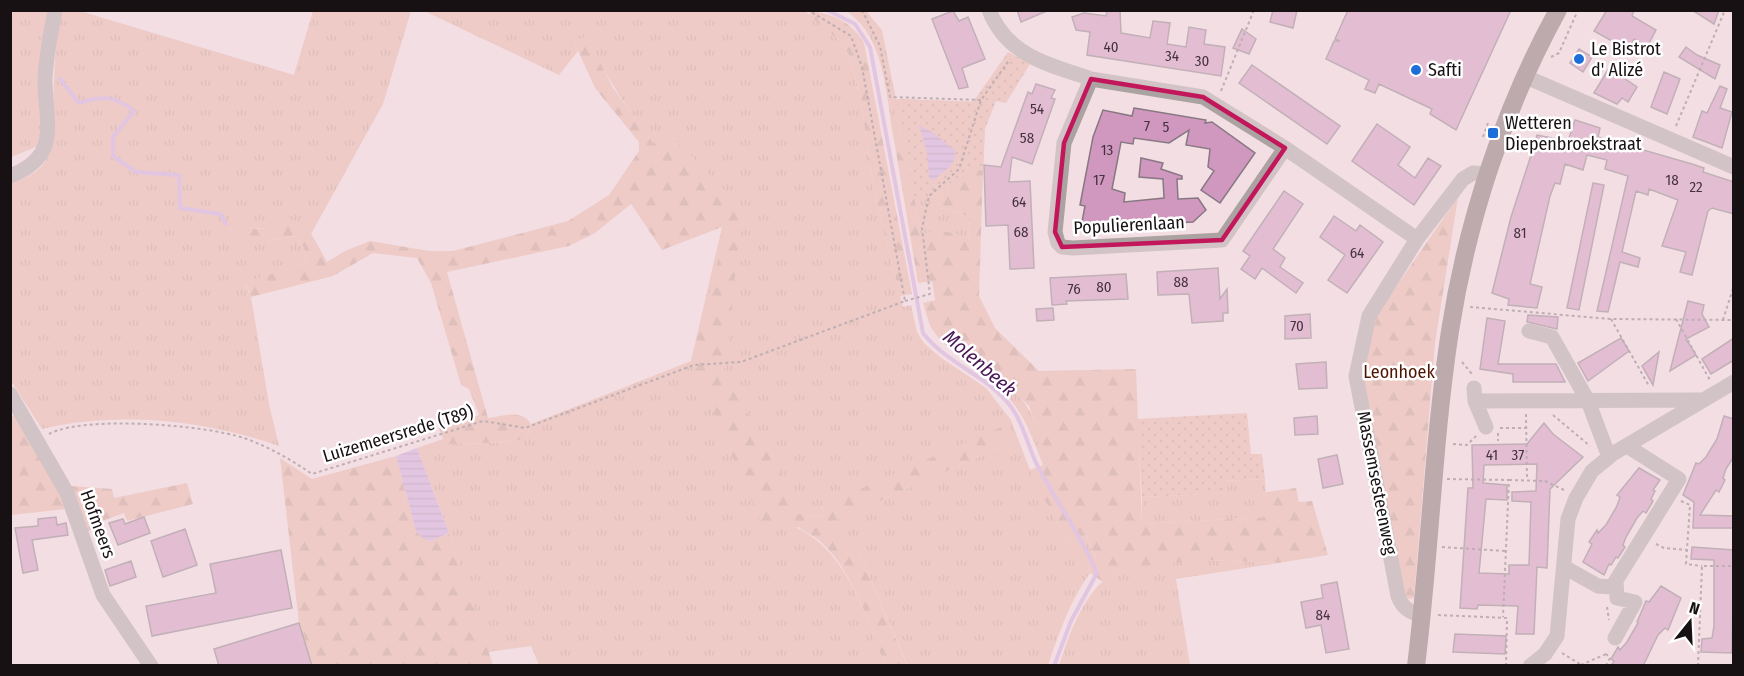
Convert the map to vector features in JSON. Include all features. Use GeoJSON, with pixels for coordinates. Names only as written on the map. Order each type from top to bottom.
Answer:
{"type":"FeatureCollection","features":[{"type":"Feature","properties":{"kind":"main road","name":"Massemsesteenweg"},"geometry":{"type":"LineString","coordinates":[[1416,666],[1429,614],[1428,547],[1443,482],[1447,446],[1448,342],[1456,295],[1488,174],[1530,78],[1552,13]]}},
{"type":"Feature","properties":{"kind":"street"},"geometry":{"type":"LineString","coordinates":[[10,176],[33,165],[46,143],[48,119],[45,79],[55,10]]}},
{"type":"Feature","properties":{"kind":"street"},"geometry":{"type":"LineString","coordinates":[[989,10],[996,28],[1026,55],[1091,79],[1203,97],[1216,103],[1417,239]]}},
{"type":"Feature","properties":{"kind":"street"},"geometry":{"type":"LineString","coordinates":[[1530,78],[1734,167]]}},
{"type":"Feature","properties":{"kind":"street","name":"Populierenlaan"},"geometry":{"type":"LineString","coordinates":[[1091,79],[1064,142],[1055,232],[1058,243],[1062,247],[1222,240],[1285,148]]}},
{"type":"Feature","properties":{"kind":"street","name":"Massemsesteenweg"},"geometry":{"type":"LineString","coordinates":[[1429,614],[1412,613],[1398,596],[1356,376],[1369,316],[1417,239],[1463,179],[1473,173],[1488,174]]}},
{"type":"Feature","properties":{"kind":"street"},"geometry":{"type":"LineString","coordinates":[[1529,331],[1552,337],[1588,401],[1607,459]]}},
{"type":"Feature","properties":{"kind":"street"},"geometry":{"type":"LineString","coordinates":[[1530,666],[1539,661],[1557,636],[1568,519],[1577,496],[1592,471],[1627,446],[1734,382]]}},
{"type":"Feature","properties":{"kind":"street","name":"Hofmeers"},"geometry":{"type":"LineString","coordinates":[[10,394],[39,440],[67,493],[104,595],[151,666]]}},
{"type":"Feature","properties":{"kind":"street"},"geometry":{"type":"LineString","coordinates":[[1486,427],[1474,395],[1531,401],[1658,401],[1710,396]]}},
{"type":"Feature","properties":{"kind":"street"},"geometry":{"type":"LineString","coordinates":[[1564,567],[1598,586],[1611,584],[1679,479],[1627,446]]}},
{"type":"Feature","properties":{"kind":"street"},"geometry":{"type":"LineString","coordinates":[[1611,584],[1617,598],[1635,602],[1615,638]]}},
{"type":"Feature","properties":{"kind":"path"},"geometry":{"type":"LineString","coordinates":[[862,10],[880,46],[890,97],[981,100]]}},
{"type":"Feature","properties":{"kind":"path"},"geometry":{"type":"LineString","coordinates":[[1216,103],[1254,10]]}},
{"type":"Feature","properties":{"kind":"path"},"geometry":{"type":"LineString","coordinates":[[1530,78],[1542,60],[1559,53],[1578,10]]}},
{"type":"Feature","properties":{"kind":"path"},"geometry":{"type":"LineString","coordinates":[[1670,139],[1725,10]]}},
{"type":"Feature","properties":{"kind":"path"},"geometry":{"type":"LineString","coordinates":[[808,11],[851,36],[862,67],[905,301],[930,294],[922,228],[929,195],[959,169],[981,100],[1018,49]]}},
{"type":"Feature","properties":{"kind":"path"},"geometry":{"type":"LineString","coordinates":[[1722,320],[1734,285]]}},
{"type":"Feature","properties":{"kind":"path"},"geometry":{"type":"LineString","coordinates":[[1469,300],[1467,307],[1611,319],[1734,320]]}},
{"type":"Feature","properties":{"kind":"path","name":"Luizemeersrede (T89)"},"geometry":{"type":"LineString","coordinates":[[39,440],[60,428],[95,424],[208,430],[241,437],[278,451],[312,474],[483,421],[525,428],[694,365],[741,362],[905,301]]}},
{"type":"Feature","properties":{"kind":"path"},"geometry":{"type":"LineString","coordinates":[[1611,319],[1658,401]]}},
{"type":"Feature","properties":{"kind":"path"},"geometry":{"type":"LineString","coordinates":[[1676,319],[1710,396]]}},
{"type":"Feature","properties":{"kind":"path"},"geometry":{"type":"LineString","coordinates":[[1458,369],[1459,360],[1477,382],[1474,395]]}},
{"type":"Feature","properties":{"kind":"path"},"geometry":{"type":"LineString","coordinates":[[1527,480],[1526,428],[1531,401],[1607,459]]}},
{"type":"Feature","properties":{"kind":"path"},"geometry":{"type":"LineString","coordinates":[[1447,446],[1467,444],[1486,427],[1526,428]]}},
{"type":"Feature","properties":{"kind":"path"},"geometry":{"type":"LineString","coordinates":[[1503,617],[1509,480]]}},
{"type":"Feature","properties":{"kind":"path"},"geometry":{"type":"LineString","coordinates":[[1443,482],[1545,481],[1577,496]]}},
{"type":"Feature","properties":{"kind":"path"},"geometry":{"type":"LineString","coordinates":[[1669,495],[1690,505],[1686,564],[1734,566]]}},
{"type":"Feature","properties":{"kind":"path"},"geometry":{"type":"LineString","coordinates":[[1643,537],[1664,548],[1687,550]]}},
{"type":"Feature","properties":{"kind":"path"},"geometry":{"type":"LineString","coordinates":[[1428,547],[1505,551]]}},
{"type":"Feature","properties":{"kind":"path"},"geometry":{"type":"LineString","coordinates":[[1698,666],[1701,566]]}},
{"type":"Feature","properties":{"kind":"path"},"geometry":{"type":"LineString","coordinates":[[1609,622],[1611,584]]}},
{"type":"Feature","properties":{"kind":"path"},"geometry":{"type":"LineString","coordinates":[[1429,614],[1507,618],[1506,666]]}},
{"type":"Feature","properties":{"kind":"path"},"geometry":{"type":"LineString","coordinates":[[1550,647],[1582,665],[1606,654]]}},
{"type":"Feature","properties":{"kind":"highlighted area"},"geometry":{"type":"Polygon","coordinates":[[[1091,79],[1203,97],[1285,148],[1222,240],[1073,248],[1062,247],[1055,232],[1064,143],[1091,79]]]}},
{"type":"Feature","properties":{"kind":"green space"},"geometry":{"type":"Polygon","coordinates":[[[11,11],[49,11],[39,149],[36,147],[11,157],[11,11]]]}},
{"type":"Feature","properties":{"kind":"green space"},"geometry":{"type":"Polygon","coordinates":[[[60,11],[80,11],[294,75],[313,11],[411,11],[383,104],[311,234],[307,226],[263,229],[241,224],[231,226],[230,233],[266,241],[295,236],[304,248],[307,263],[245,283],[251,297],[269,404],[279,446],[222,430],[162,421],[101,420],[42,429],[11,381],[11,183],[30,175],[41,167],[51,148],[55,57],[60,11]]]}},
{"type":"Feature","properties":{"kind":"green space"},"geometry":{"type":"Polygon","coordinates":[[[424,11],[805,11],[841,42],[849,55],[860,95],[874,192],[903,307],[911,305],[917,332],[924,343],[940,357],[986,388],[1011,420],[1030,470],[1067,542],[1086,535],[1096,560],[1087,563],[1090,573],[1071,606],[1048,665],[905,665],[907,664],[858,550],[831,522],[1008,444],[821,507],[826,514],[822,517],[805,515],[797,528],[815,539],[842,569],[862,607],[885,665],[539,665],[531,646],[488,652],[449,533],[417,448],[443,439],[445,445],[518,440],[527,437],[531,424],[691,361],[722,227],[631,112],[615,88],[587,36],[574,42],[578,51],[559,75],[424,11]]]}},
{"type":"Feature","properties":{"kind":"green space"},"geometry":{"type":"Polygon","coordinates":[[[810,11],[842,20],[864,43],[912,294],[900,296],[874,192],[860,95],[849,55],[841,42],[810,16],[810,11]]]}},
{"type":"Feature","properties":{"kind":"green space"},"geometry":{"type":"Polygon","coordinates":[[[846,11],[866,11],[882,30],[896,99],[986,102],[983,171],[976,168],[962,174],[938,194],[940,208],[968,216],[970,241],[946,232],[920,235],[906,140],[894,140],[886,87],[877,52],[859,22],[846,11]]]}},
{"type":"Feature","properties":{"kind":"green space"},"geometry":{"type":"Polygon","coordinates":[[[587,36],[613,88],[653,143],[668,132],[743,209],[724,371],[799,509],[767,536],[691,361],[719,256],[722,227],[662,250],[631,204],[595,233],[569,246],[447,272],[488,418],[517,415],[527,419],[531,424],[527,437],[512,441],[445,445],[439,428],[479,415],[469,389],[461,385],[431,283],[417,258],[373,253],[333,276],[251,297],[245,282],[307,263],[304,248],[295,236],[266,241],[235,239],[230,233],[231,226],[241,223],[247,227],[259,229],[290,219],[307,226],[327,262],[345,251],[370,241],[429,251],[453,251],[568,221],[609,195],[639,151],[639,142],[595,88],[574,42],[587,36]]]}},
{"type":"Feature","properties":{"kind":"green space"},"geometry":{"type":"Polygon","coordinates":[[[1008,52],[1030,64],[1006,103],[996,101],[985,129],[983,171],[976,168],[962,174],[938,194],[915,202],[906,139],[896,99],[973,102],[1008,52]]]}},
{"type":"Feature","properties":{"kind":"green space"},"geometry":{"type":"Polygon","coordinates":[[[906,139],[920,235],[946,232],[970,240],[968,216],[940,208],[938,194],[962,174],[976,168],[983,171],[979,296],[995,328],[1039,371],[1136,369],[1142,524],[1266,517],[1266,492],[1296,488],[1299,502],[1312,501],[1328,555],[1278,563],[1205,560],[1153,565],[1118,570],[1103,582],[1090,573],[1087,563],[1096,559],[1086,535],[1067,542],[1029,470],[1049,463],[1029,406],[1009,386],[987,371],[973,367],[940,340],[930,326],[923,303],[935,300],[932,281],[918,283],[894,140],[906,139]]]}},
{"type":"Feature","properties":{"kind":"green space","name":"Leonhoek"},"geometry":{"type":"Polygon","coordinates":[[[1458,197],[1435,343],[1414,598],[1408,599],[1404,595],[1364,379],[1369,343],[1378,313],[1458,197]]]}},
{"type":"Feature","properties":{"kind":"green space"},"geometry":{"type":"Polygon","coordinates":[[[973,367],[990,373],[1004,382],[1025,403],[1039,431],[1049,463],[1043,465],[1018,410],[1001,389],[973,367]]]}},
{"type":"Feature","properties":{"kind":"green space"},"geometry":{"type":"Polygon","coordinates":[[[17,413],[55,481],[66,509],[11,515],[11,417],[17,413]]]}},
{"type":"Feature","properties":{"kind":"green space"},"geometry":{"type":"Polygon","coordinates":[[[1247,413],[1251,454],[1262,454],[1265,479],[1226,481],[1227,493],[1142,497],[1137,419],[1247,413]]]}},
{"type":"Feature","properties":{"kind":"green space"},"geometry":{"type":"Polygon","coordinates":[[[1001,427],[1008,444],[832,522],[858,550],[907,665],[885,665],[860,601],[844,570],[823,544],[798,527],[791,519],[795,514],[822,517],[825,513],[821,506],[1001,427]]]}},
{"type":"Feature","properties":{"kind":"green space"},"geometry":{"type":"Polygon","coordinates":[[[396,456],[416,531],[431,541],[449,533],[493,665],[312,665],[299,623],[280,458],[312,479],[396,456]]]}},
{"type":"Feature","properties":{"kind":"green space"},"geometry":{"type":"Polygon","coordinates":[[[1265,479],[1267,517],[1142,524],[1142,497],[1227,493],[1225,481],[1265,479]]]}},
{"type":"Feature","properties":{"kind":"green space"},"geometry":{"type":"Polygon","coordinates":[[[187,483],[193,504],[127,521],[124,513],[102,521],[102,526],[88,531],[71,486],[112,489],[114,498],[187,483]]]}},
{"type":"Feature","properties":{"kind":"green space"},"geometry":{"type":"Polygon","coordinates":[[[1205,560],[1278,563],[1176,579],[1190,665],[1059,666],[1073,626],[1087,600],[1106,579],[1117,571],[1134,566],[1205,560]]]}},
{"type":"Feature","properties":{"kind":"shaded area"},"geometry":{"type":"Polygon","coordinates":[[[919,125],[935,134],[955,151],[952,164],[934,181],[929,178],[927,153],[919,125]]]}},
{"type":"Feature","properties":{"kind":"shaded area"},"geometry":{"type":"Polygon","coordinates":[[[417,448],[449,533],[431,541],[422,538],[416,531],[396,456],[417,448]]]}},
{"type":"Feature","properties":{"kind":"building"},"geometry":{"type":"Polygon","coordinates":[[[1017,10],[1047,10],[1047,11],[1021,22],[1017,10]]]}},
{"type":"Feature","properties":{"kind":"building"},"geometry":{"type":"Polygon","coordinates":[[[1107,10],[1120,10],[1121,33],[1150,38],[1153,21],[1170,23],[1167,44],[1186,47],[1189,27],[1206,30],[1204,44],[1225,47],[1221,76],[1087,55],[1090,32],[1076,30],[1072,17],[1084,13],[1106,16],[1107,10]]]}},
{"type":"Feature","properties":{"kind":"building"},"geometry":{"type":"Polygon","coordinates":[[[1273,10],[1297,10],[1293,28],[1270,22],[1273,10]]]}},
{"type":"Feature","properties":{"kind":"building","name":"Safti"},"geometry":{"type":"Polygon","coordinates":[[[1348,10],[1511,10],[1456,130],[1430,114],[1432,109],[1379,84],[1375,93],[1365,89],[1369,80],[1326,59],[1334,41],[1340,41],[1335,39],[1348,10]]]}},
{"type":"Feature","properties":{"kind":"building"},"geometry":{"type":"Polygon","coordinates":[[[1607,10],[1634,10],[1632,16],[1656,30],[1647,47],[1634,39],[1628,50],[1594,31],[1607,10]]]}},
{"type":"Feature","properties":{"kind":"building"},"geometry":{"type":"Polygon","coordinates":[[[1692,10],[1719,10],[1714,24],[1692,10]]]}},
{"type":"Feature","properties":{"kind":"building"},"geometry":{"type":"Polygon","coordinates":[[[953,11],[959,21],[968,17],[985,59],[962,68],[968,87],[959,89],[932,19],[953,11]]]}},
{"type":"Feature","properties":{"kind":"building"},"geometry":{"type":"Polygon","coordinates":[[[1242,29],[1256,39],[1249,54],[1233,48],[1242,29]]]}},
{"type":"Feature","properties":{"kind":"building"},"geometry":{"type":"Polygon","coordinates":[[[1686,47],[1697,55],[1720,65],[1715,79],[1679,57],[1686,47]]]}},
{"type":"Feature","properties":{"kind":"building"},"geometry":{"type":"Polygon","coordinates":[[[1579,49],[1592,57],[1583,72],[1570,63],[1579,49]]]}},
{"type":"Feature","properties":{"kind":"building"},"geometry":{"type":"Polygon","coordinates":[[[1252,65],[1340,126],[1327,144],[1239,83],[1252,65]]]}},
{"type":"Feature","properties":{"kind":"building"},"geometry":{"type":"Polygon","coordinates":[[[1609,68],[1637,87],[1628,102],[1622,98],[1617,104],[1594,93],[1609,68]]]}},
{"type":"Feature","properties":{"kind":"building"},"geometry":{"type":"Polygon","coordinates":[[[1664,72],[1680,79],[1667,114],[1651,107],[1664,72]]]}},
{"type":"Feature","properties":{"kind":"building"},"geometry":{"type":"Polygon","coordinates":[[[1036,84],[1055,90],[1051,98],[1055,99],[1032,164],[1012,157],[1009,182],[1030,181],[1034,268],[1010,269],[1008,225],[986,226],[984,165],[1001,167],[1028,92],[1032,94],[1036,84]]]}},
{"type":"Feature","properties":{"kind":"building"},"geometry":{"type":"Polygon","coordinates":[[[1720,86],[1727,89],[1720,108],[1732,112],[1722,148],[1693,137],[1702,111],[1707,113],[1720,86]]]}},
{"type":"Feature","properties":{"kind":"building"},"geometry":{"type":"Polygon","coordinates":[[[1134,108],[1206,120],[1205,123],[1212,122],[1255,153],[1220,203],[1201,190],[1214,171],[1208,167],[1210,149],[1186,145],[1189,130],[1169,143],[1134,138],[1133,144],[1121,142],[1112,189],[1125,193],[1124,202],[1164,198],[1163,179],[1139,177],[1141,158],[1163,163],[1161,169],[1182,176],[1182,179],[1177,179],[1178,199],[1198,198],[1206,210],[1193,222],[1119,226],[1119,218],[1101,231],[1081,227],[1085,206],[1080,205],[1093,137],[1103,110],[1132,116],[1134,108]]]}},
{"type":"Feature","properties":{"kind":"building"},"geometry":{"type":"Polygon","coordinates":[[[1575,120],[1600,128],[1598,137],[1692,164],[1704,168],[1703,172],[1734,182],[1734,214],[1712,208],[1708,211],[1692,275],[1680,272],[1686,252],[1662,246],[1678,200],[1649,189],[1648,195],[1636,191],[1622,252],[1640,258],[1638,267],[1620,262],[1608,312],[1597,311],[1628,176],[1605,169],[1607,160],[1587,155],[1583,170],[1565,164],[1560,184],[1555,183],[1550,196],[1530,284],[1542,287],[1537,308],[1508,305],[1509,299],[1492,293],[1511,217],[1537,135],[1568,141],[1575,120]]]}},
{"type":"Feature","properties":{"kind":"building"},"geometry":{"type":"Polygon","coordinates":[[[1377,124],[1410,147],[1398,165],[1415,178],[1428,158],[1441,166],[1414,205],[1352,161],[1377,124]]]}},
{"type":"Feature","properties":{"kind":"building"},"geometry":{"type":"Polygon","coordinates":[[[1593,183],[1604,185],[1579,310],[1567,308],[1593,183]]]}},
{"type":"Feature","properties":{"kind":"building"},"geometry":{"type":"Polygon","coordinates":[[[1284,191],[1303,204],[1273,249],[1285,258],[1280,267],[1303,283],[1296,293],[1262,268],[1255,279],[1241,269],[1250,256],[1243,251],[1284,191]]]}},
{"type":"Feature","properties":{"kind":"building"},"geometry":{"type":"Polygon","coordinates":[[[1334,216],[1356,231],[1360,225],[1383,242],[1347,293],[1328,280],[1345,255],[1320,237],[1334,216]]]}},
{"type":"Feature","properties":{"kind":"building"},"geometry":{"type":"Polygon","coordinates":[[[1218,268],[1220,299],[1227,289],[1228,313],[1223,313],[1223,321],[1192,323],[1189,294],[1158,295],[1157,272],[1218,268]]]}},
{"type":"Feature","properties":{"kind":"building"},"geometry":{"type":"Polygon","coordinates":[[[1126,274],[1128,299],[1066,301],[1067,304],[1052,305],[1050,278],[1126,274]]]}},
{"type":"Feature","properties":{"kind":"building"},"geometry":{"type":"Polygon","coordinates":[[[1688,301],[1704,305],[1702,314],[1709,327],[1686,339],[1696,355],[1670,371],[1688,301]]]}},
{"type":"Feature","properties":{"kind":"building"},"geometry":{"type":"Polygon","coordinates":[[[1053,308],[1054,320],[1037,321],[1036,309],[1053,308]]]}},
{"type":"Feature","properties":{"kind":"building"},"geometry":{"type":"Polygon","coordinates":[[[1310,314],[1311,338],[1285,339],[1285,316],[1310,314]]]}},
{"type":"Feature","properties":{"kind":"building"},"geometry":{"type":"Polygon","coordinates":[[[1528,315],[1558,317],[1557,329],[1527,322],[1528,315]]]}},
{"type":"Feature","properties":{"kind":"building"},"geometry":{"type":"Polygon","coordinates":[[[1487,318],[1505,321],[1498,364],[1556,364],[1565,382],[1513,382],[1513,374],[1480,369],[1487,318]]]}},
{"type":"Feature","properties":{"kind":"building"},"geometry":{"type":"Polygon","coordinates":[[[1621,338],[1629,351],[1588,381],[1578,363],[1621,338]]]}},
{"type":"Feature","properties":{"kind":"building"},"geometry":{"type":"Polygon","coordinates":[[[1734,338],[1734,360],[1711,374],[1702,359],[1734,338]]]}},
{"type":"Feature","properties":{"kind":"building"},"geometry":{"type":"Polygon","coordinates":[[[1659,352],[1653,385],[1642,366],[1659,352]]]}},
{"type":"Feature","properties":{"kind":"building"},"geometry":{"type":"Polygon","coordinates":[[[1326,362],[1327,388],[1299,389],[1296,364],[1326,362]]]}},
{"type":"Feature","properties":{"kind":"building"},"geometry":{"type":"Polygon","coordinates":[[[1317,416],[1318,434],[1295,435],[1294,418],[1317,416]]]}},
{"type":"Feature","properties":{"kind":"building"},"geometry":{"type":"Polygon","coordinates":[[[1724,416],[1734,419],[1734,456],[1726,469],[1723,478],[1725,480],[1719,492],[1716,490],[1700,515],[1734,516],[1734,528],[1693,528],[1694,502],[1683,495],[1696,463],[1699,464],[1706,457],[1717,439],[1724,416]]]}},
{"type":"Feature","properties":{"kind":"building"},"geometry":{"type":"Polygon","coordinates":[[[1544,423],[1553,434],[1583,457],[1550,489],[1547,568],[1537,567],[1534,634],[1516,634],[1518,606],[1478,605],[1477,609],[1460,608],[1468,488],[1473,488],[1472,445],[1527,444],[1544,423]],[[1537,464],[1484,465],[1483,483],[1507,485],[1507,500],[1486,499],[1479,573],[1509,574],[1509,565],[1529,565],[1531,502],[1512,501],[1512,492],[1536,491],[1537,464]]]}},
{"type":"Feature","properties":{"kind":"building"},"geometry":{"type":"Polygon","coordinates":[[[1337,455],[1343,484],[1323,488],[1318,459],[1337,455]]]}},
{"type":"Feature","properties":{"kind":"building"},"geometry":{"type":"Polygon","coordinates":[[[1639,468],[1660,480],[1653,490],[1655,491],[1651,499],[1653,501],[1646,513],[1643,511],[1637,518],[1626,537],[1623,545],[1625,547],[1618,558],[1616,557],[1611,565],[1609,564],[1604,575],[1583,562],[1592,544],[1589,542],[1597,530],[1598,533],[1606,525],[1617,506],[1620,497],[1617,495],[1639,468]]]}},
{"type":"Feature","properties":{"kind":"building"},"geometry":{"type":"Polygon","coordinates":[[[56,517],[57,525],[66,523],[68,535],[32,540],[38,570],[23,573],[15,528],[38,526],[38,519],[56,517]]]}},
{"type":"Feature","properties":{"kind":"building"},"geometry":{"type":"Polygon","coordinates":[[[144,517],[150,533],[118,545],[109,523],[123,519],[125,524],[144,517]]]}},
{"type":"Feature","properties":{"kind":"building"},"geometry":{"type":"Polygon","coordinates":[[[185,529],[197,565],[163,577],[151,541],[185,529]]]}},
{"type":"Feature","properties":{"kind":"building"},"geometry":{"type":"Polygon","coordinates":[[[1692,547],[1734,550],[1732,653],[1701,652],[1702,639],[1712,638],[1714,626],[1714,560],[1691,559],[1692,547]]]}},
{"type":"Feature","properties":{"kind":"building"},"geometry":{"type":"Polygon","coordinates":[[[281,550],[292,608],[152,636],[146,606],[216,593],[210,564],[281,550]]]}},
{"type":"Feature","properties":{"kind":"building"},"geometry":{"type":"Polygon","coordinates":[[[131,561],[136,577],[110,586],[105,570],[131,561]]]}},
{"type":"Feature","properties":{"kind":"building"},"geometry":{"type":"Polygon","coordinates":[[[1337,582],[1349,649],[1326,653],[1321,625],[1306,628],[1301,602],[1323,598],[1321,585],[1337,582]]]}},
{"type":"Feature","properties":{"kind":"building"},"geometry":{"type":"Polygon","coordinates":[[[1661,586],[1681,598],[1668,630],[1665,628],[1658,635],[1643,666],[1611,666],[1614,661],[1611,659],[1618,647],[1620,650],[1627,642],[1638,623],[1646,601],[1649,602],[1661,586]]]}},
{"type":"Feature","properties":{"kind":"building"},"geometry":{"type":"Polygon","coordinates":[[[299,623],[312,666],[219,666],[214,649],[299,623]]]}},
{"type":"Feature","properties":{"kind":"building"},"geometry":{"type":"Polygon","coordinates":[[[1455,634],[1506,636],[1505,654],[1453,652],[1455,634]]]}},
{"type":"Feature","properties":{"kind":"waterway","name":"Molenbeek"},"geometry":{"type":"LineString","coordinates":[[827,10],[855,24],[870,47],[923,333],[943,353],[988,384],[1008,403],[1021,425],[1037,465],[1084,545],[1097,573],[1071,621],[1054,666]]}},
{"type":"Feature","properties":{"kind":"waterway"},"geometry":{"type":"LineString","coordinates":[[60,79],[79,103],[107,98],[120,102],[134,111],[113,137],[113,156],[136,172],[179,175],[180,208],[220,214],[226,224]]}},
{"type":"Feature","properties":{"kind":"place","name":"Le Bistrot d' Alizé"},"geometry":{"type":"Point","coordinates":[1579,59]}},
{"type":"Feature","properties":{"kind":"place","name":"Safti"},"geometry":{"type":"Point","coordinates":[1416,70]}},
{"type":"Feature","properties":{"kind":"place","name":"Wetteren Diepenbroekstraat"},"geometry":{"type":"Point","coordinates":[1493,133]}}]}
